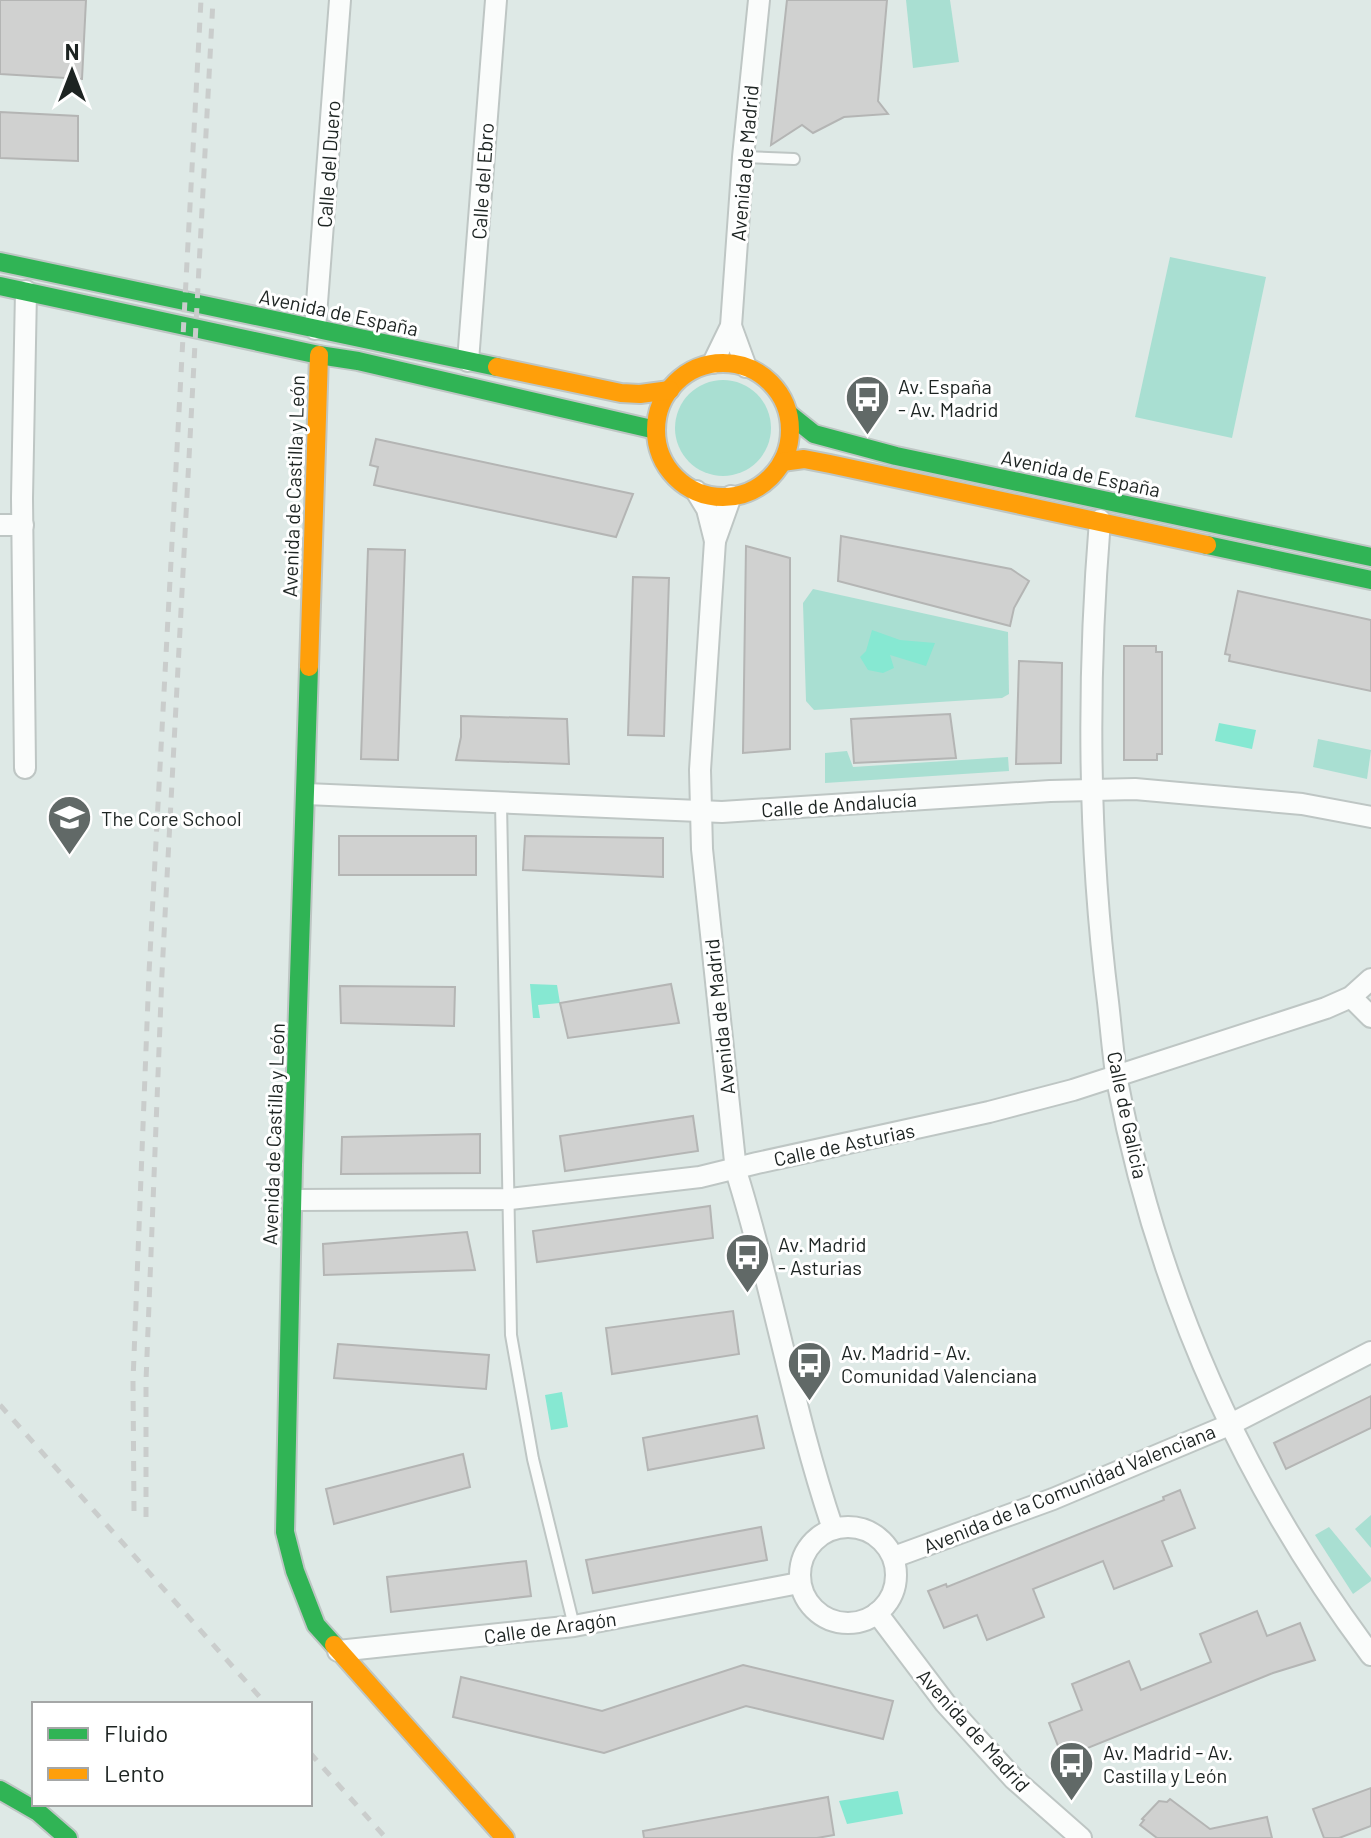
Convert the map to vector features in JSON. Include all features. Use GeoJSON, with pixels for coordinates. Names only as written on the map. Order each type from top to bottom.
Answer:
{"type":"FeatureCollection","features":[{"type":"Feature","properties":{"kind":"main road","name":"Avenida de España"},"geometry":{"type":"LineString","coordinates":[[0,262],[621,393],[670,390]]}},
{"type":"Feature","properties":{"kind":"main road"},"geometry":{"type":"LineString","coordinates":[[0,286],[358,361],[656,430]]}},
{"type":"Feature","properties":{"kind":"main road","name":"Avenida de Castilla y León"},"geometry":{"type":"LineString","coordinates":[[319,355],[285,1532],[295,1571],[316,1625],[505,1838]]}},
{"type":"Feature","properties":{"kind":"main road"},"geometry":{"type":"LineString","coordinates":[[713,363],[746,367],[765,378],[780,394],[789,414],[788,446],[782,462],[759,487],[731,496],[696,491],[669,470],[660,451],[656,430],[658,412],[670,390],[691,371],[713,363]]}},
{"type":"Feature","properties":{"kind":"main road","name":"Avenida de España"},"geometry":{"type":"LineString","coordinates":[[789,414],[814,434],[896,456],[1371,557]]}},
{"type":"Feature","properties":{"kind":"main road"},"geometry":{"type":"LineString","coordinates":[[782,462],[804,459],[1371,580]]}},
{"type":"Feature","properties":{"kind":"main road"},"geometry":{"type":"LineString","coordinates":[[0,1790],[38,1812],[68,1838]]}},
{"type":"Feature","properties":{"kind":"street","name":"Calle del Duero"},"geometry":{"type":"LineString","coordinates":[[315,329],[340,0]]}},
{"type":"Feature","properties":{"kind":"street","name":"Calle del Ebro"},"geometry":{"type":"LineString","coordinates":[[468,361],[496,0]]}},
{"type":"Feature","properties":{"kind":"street","name":"Avenida de Madrid"},"geometry":{"type":"LineString","coordinates":[[713,363],[731,326],[743,157],[759,0]]}},
{"type":"Feature","properties":{"kind":"street"},"geometry":{"type":"LineString","coordinates":[[25,768],[23,525],[26,291]]}},
{"type":"Feature","properties":{"kind":"street","name":"Avenida de Madrid"},"geometry":{"type":"LineString","coordinates":[[731,326],[746,367]]}},
{"type":"Feature","properties":{"kind":"street"},"geometry":{"type":"LineString","coordinates":[[696,491],[707,509],[715,541]]}},
{"type":"Feature","properties":{"kind":"street","name":"Avenida de Madrid"},"geometry":{"type":"LineString","coordinates":[[731,496],[715,541],[702,726],[702,849],[736,1171],[790,1383],[833,1529]]}},
{"type":"Feature","properties":{"kind":"street","name":"Calle de Galicia"},"geometry":{"type":"LineString","coordinates":[[1100,520],[1093,789],[1099,929],[1117,1077],[1162,1256],[1211,1387],[1289,1535],[1371,1655]]}},
{"type":"Feature","properties":{"kind":"street"},"geometry":{"type":"LineString","coordinates":[[0,525],[23,525]]}},
{"type":"Feature","properties":{"kind":"street","name":"Calle de Andalucía"},"geometry":{"type":"LineString","coordinates":[[306,794],[701,812],[1135,789],[1302,804],[1371,817]]}},
{"type":"Feature","properties":{"kind":"street","name":"Calle de Asturias"},"geometry":{"type":"LineString","coordinates":[[293,1200],[510,1199],[736,1171],[757,1163],[989,1112],[1117,1077],[1351,997],[1371,979]]}},
{"type":"Feature","properties":{"kind":"street"},"geometry":{"type":"LineString","coordinates":[[1351,997],[1371,1017]]}},
{"type":"Feature","properties":{"kind":"street","name":"Avenida de la Comunidad Valenciana"},"geometry":{"type":"LineString","coordinates":[[894,1557],[1053,1499],[1229,1425],[1371,1352]]}},
{"type":"Feature","properties":{"kind":"street"},"geometry":{"type":"LineString","coordinates":[[848,1526],[863,1528],[877,1535],[894,1557],[897,1574],[895,1589],[888,1603],[877,1613],[857,1622],[841,1622],[825,1617],[813,1607],[799,1583],[800,1568],[807,1549],[814,1540],[833,1529],[848,1526]]}},
{"type":"Feature","properties":{"kind":"street","name":"Calle de Aragón"},"geometry":{"type":"LineString","coordinates":[[338,1651],[574,1626],[799,1583]]}},
{"type":"Feature","properties":{"kind":"street","name":"Avenida de Madrid"},"geometry":{"type":"LineString","coordinates":[[877,1613],[945,1703],[1014,1779],[1081,1838]]}},
{"type":"Feature","properties":{"kind":"lane"},"geometry":{"type":"LineString","coordinates":[[743,157],[794,159]]}},
{"type":"Feature","properties":{"kind":"lane"},"geometry":{"type":"LineString","coordinates":[[501,803],[511,1335],[533,1459],[574,1626]]}},
{"type":"Feature","properties":{"kind":"shaded area"},"geometry":{"type":"Polygon","coordinates":[[[906,0],[950,0],[959,62],[913,68],[906,0]]]}},
{"type":"Feature","properties":{"kind":"shaded area"},"geometry":{"type":"Polygon","coordinates":[[[1170,257],[1266,277],[1232,438],[1135,417],[1170,257]]]}},
{"type":"Feature","properties":{"kind":"shaded area"},"geometry":{"type":"Polygon","coordinates":[[[723,380],[741,384],[757,394],[767,410],[771,428],[767,446],[757,462],[741,472],[723,476],[705,472],[689,462],[679,446],[675,428],[679,410],[689,394],[705,384],[723,380]]]}},
{"type":"Feature","properties":{"kind":"shaded area"},"geometry":{"type":"Polygon","coordinates":[[[813,589],[1008,632],[1009,694],[1002,698],[814,710],[806,701],[803,603],[813,589]]]}},
{"type":"Feature","properties":{"kind":"shaded area"},"geometry":{"type":"Polygon","coordinates":[[[872,630],[900,640],[935,643],[926,666],[890,655],[894,668],[883,673],[868,670],[860,657],[866,651],[872,630]]]}},
{"type":"Feature","properties":{"kind":"shaded area"},"geometry":{"type":"Polygon","coordinates":[[[1219,723],[1256,730],[1252,749],[1215,741],[1219,723]]]}},
{"type":"Feature","properties":{"kind":"shaded area"},"geometry":{"type":"Polygon","coordinates":[[[1318,739],[1371,750],[1367,779],[1313,767],[1318,739]]]}},
{"type":"Feature","properties":{"kind":"shaded area"},"geometry":{"type":"Polygon","coordinates":[[[847,751],[853,767],[1008,757],[1009,771],[825,783],[825,753],[847,751]]]}},
{"type":"Feature","properties":{"kind":"shaded area"},"geometry":{"type":"Polygon","coordinates":[[[530,984],[557,985],[560,1003],[538,1005],[540,1018],[533,1018],[530,984]]]}},
{"type":"Feature","properties":{"kind":"shaded area"},"geometry":{"type":"Polygon","coordinates":[[[562,1392],[568,1427],[551,1430],[545,1395],[562,1392]]]}},
{"type":"Feature","properties":{"kind":"shaded area"},"geometry":{"type":"Polygon","coordinates":[[[1371,1515],[1371,1548],[1355,1529],[1371,1515]]]}},
{"type":"Feature","properties":{"kind":"shaded area"},"geometry":{"type":"Polygon","coordinates":[[[1329,1527],[1371,1578],[1353,1594],[1315,1535],[1329,1527]]]}},
{"type":"Feature","properties":{"kind":"shaded area"},"geometry":{"type":"Polygon","coordinates":[[[898,1791],[903,1814],[847,1824],[839,1801],[898,1791]]]}},
{"type":"Feature","properties":{"kind":"building"},"geometry":{"type":"Polygon","coordinates":[[[0,0],[86,0],[82,79],[0,74],[0,0]]]}},
{"type":"Feature","properties":{"kind":"building"},"geometry":{"type":"Polygon","coordinates":[[[787,0],[887,0],[878,101],[888,114],[844,117],[813,133],[802,125],[771,145],[787,0]]]}},
{"type":"Feature","properties":{"kind":"building"},"geometry":{"type":"Polygon","coordinates":[[[0,112],[78,116],[78,161],[0,158],[0,112]]]}},
{"type":"Feature","properties":{"kind":"building"},"geometry":{"type":"Polygon","coordinates":[[[376,439],[633,494],[616,537],[374,485],[378,467],[370,465],[376,439]]]}},
{"type":"Feature","properties":{"kind":"building"},"geometry":{"type":"Polygon","coordinates":[[[841,536],[1011,569],[1029,581],[1014,608],[1010,626],[838,581],[841,536]]]}},
{"type":"Feature","properties":{"kind":"building"},"geometry":{"type":"Polygon","coordinates":[[[746,546],[790,558],[790,749],[743,753],[746,546]]]}},
{"type":"Feature","properties":{"kind":"building"},"geometry":{"type":"Polygon","coordinates":[[[368,549],[405,550],[398,760],[361,759],[368,549]]]}},
{"type":"Feature","properties":{"kind":"building"},"geometry":{"type":"Polygon","coordinates":[[[633,577],[669,578],[664,736],[628,735],[633,577]]]}},
{"type":"Feature","properties":{"kind":"building"},"geometry":{"type":"Polygon","coordinates":[[[1238,591],[1371,620],[1371,691],[1229,661],[1230,655],[1225,654],[1238,591]]]}},
{"type":"Feature","properties":{"kind":"building"},"geometry":{"type":"Polygon","coordinates":[[[1124,646],[1156,646],[1156,652],[1162,652],[1162,754],[1157,754],[1157,760],[1124,760],[1124,646]]]}},
{"type":"Feature","properties":{"kind":"building"},"geometry":{"type":"Polygon","coordinates":[[[1019,661],[1062,663],[1061,763],[1016,764],[1019,661]]]}},
{"type":"Feature","properties":{"kind":"building"},"geometry":{"type":"Polygon","coordinates":[[[950,714],[956,758],[854,763],[851,719],[950,714]]]}},
{"type":"Feature","properties":{"kind":"building"},"geometry":{"type":"Polygon","coordinates":[[[461,716],[567,719],[569,764],[456,760],[461,716]]]}},
{"type":"Feature","properties":{"kind":"building"},"geometry":{"type":"Polygon","coordinates":[[[339,836],[476,836],[476,875],[339,875],[339,836]]]}},
{"type":"Feature","properties":{"kind":"building"},"geometry":{"type":"Polygon","coordinates":[[[525,836],[663,838],[663,877],[523,870],[525,836]]]}},
{"type":"Feature","properties":{"kind":"building"},"geometry":{"type":"Polygon","coordinates":[[[671,984],[679,1023],[568,1038],[560,1003],[671,984]]]}},
{"type":"Feature","properties":{"kind":"building"},"geometry":{"type":"Polygon","coordinates":[[[340,986],[455,987],[454,1026],[341,1023],[340,986]]]}},
{"type":"Feature","properties":{"kind":"building"},"geometry":{"type":"Polygon","coordinates":[[[693,1116],[698,1151],[565,1171],[560,1136],[693,1116]]]}},
{"type":"Feature","properties":{"kind":"building"},"geometry":{"type":"Polygon","coordinates":[[[480,1134],[480,1173],[341,1174],[342,1137],[480,1134]]]}},
{"type":"Feature","properties":{"kind":"building"},"geometry":{"type":"Polygon","coordinates":[[[710,1206],[713,1238],[537,1262],[533,1231],[710,1206]]]}},
{"type":"Feature","properties":{"kind":"building"},"geometry":{"type":"Polygon","coordinates":[[[467,1232],[475,1270],[324,1275],[323,1244],[467,1232]]]}},
{"type":"Feature","properties":{"kind":"building"},"geometry":{"type":"Polygon","coordinates":[[[733,1311],[739,1354],[612,1374],[606,1328],[733,1311]]]}},
{"type":"Feature","properties":{"kind":"building"},"geometry":{"type":"Polygon","coordinates":[[[338,1344],[489,1355],[486,1389],[334,1378],[338,1344]]]}},
{"type":"Feature","properties":{"kind":"building"},"geometry":{"type":"Polygon","coordinates":[[[1371,1396],[1371,1428],[1286,1469],[1274,1443],[1371,1396]]]}},
{"type":"Feature","properties":{"kind":"building"},"geometry":{"type":"Polygon","coordinates":[[[757,1416],[764,1448],[648,1470],[643,1438],[757,1416]]]}},
{"type":"Feature","properties":{"kind":"building"},"geometry":{"type":"Polygon","coordinates":[[[463,1454],[470,1487],[334,1524],[326,1489],[463,1454]]]}},
{"type":"Feature","properties":{"kind":"building"},"geometry":{"type":"Polygon","coordinates":[[[1180,1490],[1195,1528],[1162,1541],[1172,1566],[1114,1589],[1103,1561],[1033,1589],[1044,1617],[987,1640],[977,1615],[944,1628],[928,1591],[946,1584],[947,1587],[1164,1500],[1163,1497],[1180,1490]]]}},
{"type":"Feature","properties":{"kind":"building"},"geometry":{"type":"Polygon","coordinates":[[[761,1527],[767,1560],[593,1593],[586,1560],[761,1527]]]}},
{"type":"Feature","properties":{"kind":"building"},"geometry":{"type":"Polygon","coordinates":[[[526,1561],[531,1596],[391,1612],[387,1577],[526,1561]]]}},
{"type":"Feature","properties":{"kind":"building"},"geometry":{"type":"Polygon","coordinates":[[[1257,1611],[1267,1636],[1300,1623],[1315,1660],[1273,1673],[1080,1751],[1081,1754],[1064,1761],[1049,1723],[1082,1710],[1072,1684],[1129,1661],[1141,1690],[1211,1662],[1200,1634],[1257,1611]]]}},
{"type":"Feature","properties":{"kind":"building"},"geometry":{"type":"Polygon","coordinates":[[[743,1665],[893,1701],[883,1739],[746,1706],[604,1753],[453,1717],[461,1677],[602,1711],[743,1665]]]}},
{"type":"Feature","properties":{"kind":"building"},"geometry":{"type":"Polygon","coordinates":[[[1371,1788],[1371,1826],[1339,1838],[1324,1838],[1313,1809],[1371,1788]]]}},
{"type":"Feature","properties":{"kind":"building"},"geometry":{"type":"Polygon","coordinates":[[[828,1797],[834,1835],[817,1838],[644,1838],[643,1831],[828,1797]]]}},
{"type":"Feature","properties":{"kind":"building"},"geometry":{"type":"Polygon","coordinates":[[[1170,1799],[1210,1829],[1267,1817],[1272,1838],[1157,1838],[1140,1825],[1142,1819],[1159,1801],[1167,1802],[1170,1799]]]}},
{"type":"Feature","properties":{"kind":"railway"},"geometry":{"type":"LineString","coordinates":[[134,1511],[133,1381],[149,973],[201,0]]}},
{"type":"Feature","properties":{"kind":"railway"},"geometry":{"type":"LineString","coordinates":[[146,1517],[146,1381],[162,973],[213,0]]}},
{"type":"Feature","properties":{"kind":"railway"},"geometry":{"type":"LineString","coordinates":[[0,1405],[264,1702]]}},
{"type":"Feature","properties":{"kind":"railway"},"geometry":{"type":"LineString","coordinates":[[312,1755],[386,1838]]}},
{"type":"Feature","properties":{"kind":"traffic: fast"},"geometry":{"type":"LineString","coordinates":[[0,262],[497,367]]}},
{"type":"Feature","properties":{"kind":"traffic: fast"},"geometry":{"type":"LineString","coordinates":[[0,286],[358,361],[656,430]]}},
{"type":"Feature","properties":{"kind":"traffic: fast"},"geometry":{"type":"LineString","coordinates":[[789,414],[814,434],[896,456],[1371,557]]}},
{"type":"Feature","properties":{"kind":"traffic: fast"},"geometry":{"type":"LineString","coordinates":[[1207,545],[1371,580]]}},
{"type":"Feature","properties":{"kind":"traffic: fast"},"geometry":{"type":"LineString","coordinates":[[309,667],[285,1532],[295,1571],[316,1625],[334,1645]]}},
{"type":"Feature","properties":{"kind":"traffic: fast"},"geometry":{"type":"LineString","coordinates":[[0,1790],[38,1812],[68,1838]]}},
{"type":"Feature","properties":{"kind":"traffic: slow"},"geometry":{"type":"LineString","coordinates":[[309,667],[319,355]]}},
{"type":"Feature","properties":{"kind":"traffic: slow"},"geometry":{"type":"LineString","coordinates":[[723,363],[748,368],[770,383],[785,405],[790,430],[785,455],[770,477],[748,492],[723,497],[698,492],[676,477],[661,455],[656,430],[661,405],[676,383],[698,368],[723,363]]}},
{"type":"Feature","properties":{"kind":"traffic: slow"},"geometry":{"type":"LineString","coordinates":[[497,367],[621,393],[670,390]]}},
{"type":"Feature","properties":{"kind":"traffic: slow"},"geometry":{"type":"LineString","coordinates":[[782,462],[804,459],[830,464],[1207,545]]}},
{"type":"Feature","properties":{"kind":"traffic: slow"},"geometry":{"type":"LineString","coordinates":[[334,1645],[505,1838]]}},
{"type":"Feature","properties":{"kind":"place","name":"Av. España - Av. Madrid"},"geometry":{"type":"Point","coordinates":[867,436]}},
{"type":"Feature","properties":{"kind":"place","name":"The Core School"},"geometry":{"type":"Point","coordinates":[70,857]}},
{"type":"Feature","properties":{"kind":"place","name":"Av. Madrid - Asturias"},"geometry":{"type":"Point","coordinates":[747,1295]}},
{"type":"Feature","properties":{"kind":"place","name":"Av. Madrid - Av. Comunidad Valenciana"},"geometry":{"type":"Point","coordinates":[810,1402]}},
{"type":"Feature","properties":{"kind":"place","name":"Av. Madrid - Av. Castilla y León"},"geometry":{"type":"Point","coordinates":[1072,1803]}}]}
